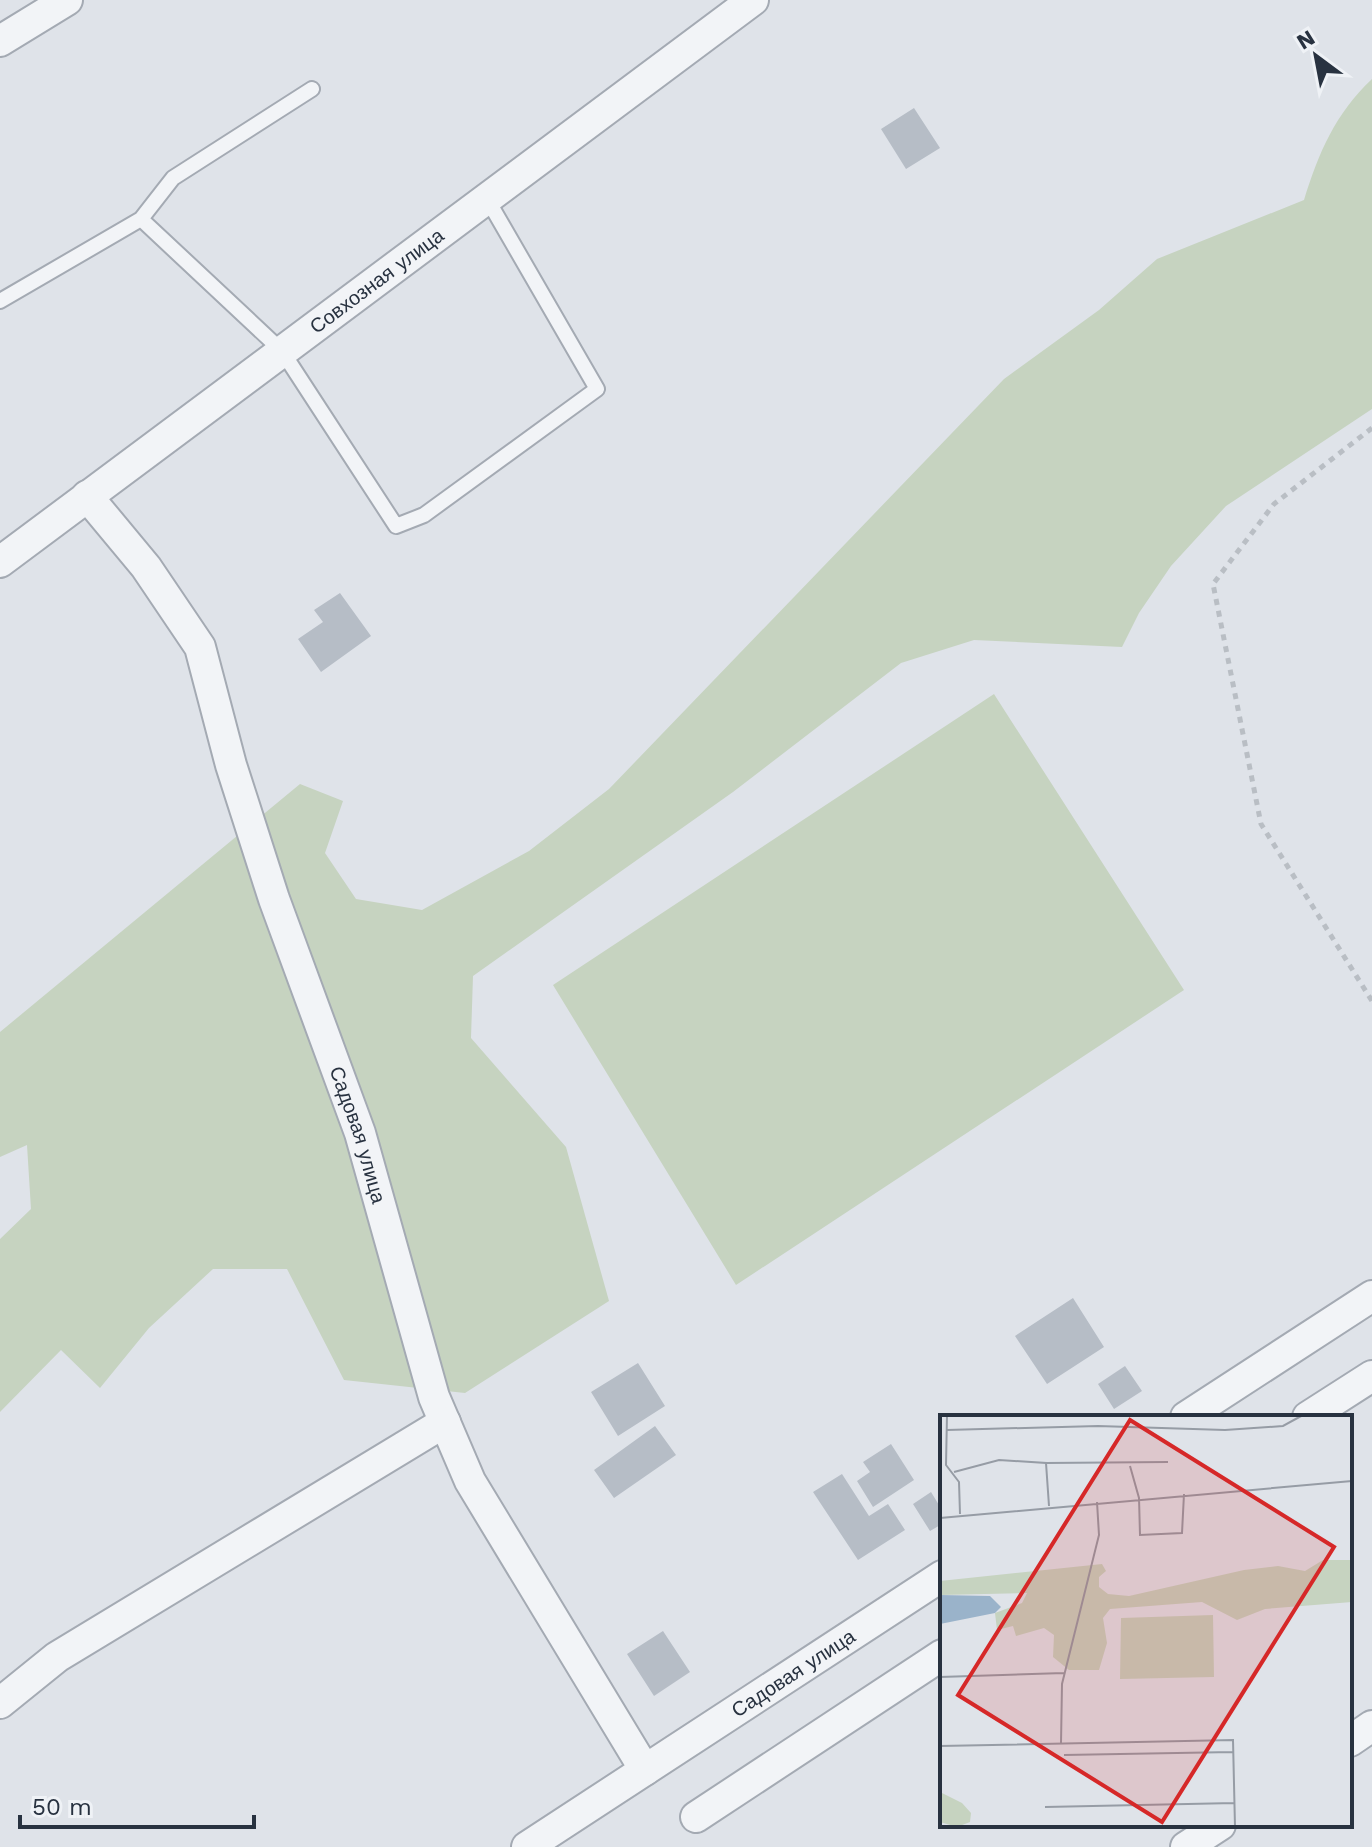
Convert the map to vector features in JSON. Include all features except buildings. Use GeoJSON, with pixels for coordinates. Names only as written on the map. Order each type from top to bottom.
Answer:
{"type":"FeatureCollection","features":[{"type":"Feature","properties":{"kind":"street"},"geometry":{"type":"LineString","coordinates":[[0,41],[67,0]]}},
{"type":"Feature","properties":{"kind":"street","name":"Совхозная улица"},"geometry":{"type":"LineString","coordinates":[[0,562],[753,0]]}},
{"type":"Feature","properties":{"kind":"street","name":"Садовая улица"},"geometry":{"type":"LineString","coordinates":[[87,496],[146,567],[200,647],[231,765],[274,899],[360,1133],[434,1397],[470,1481],[645,1770]]}},
{"type":"Feature","properties":{"kind":"street"},"geometry":{"type":"LineString","coordinates":[[1189,1415],[1372,1296]]}},
{"type":"Feature","properties":{"kind":"street"},"geometry":{"type":"LineString","coordinates":[[1311,1415],[1372,1376]]}},
{"type":"Feature","properties":{"kind":"street"},"geometry":{"type":"LineString","coordinates":[[0,1703],[57,1657],[445,1422]]}},
{"type":"Feature","properties":{"kind":"street","name":"Садовая улица"},"geometry":{"type":"LineString","coordinates":[[527,1847],[940,1577]]}},
{"type":"Feature","properties":{"kind":"street"},"geometry":{"type":"LineString","coordinates":[[696,1817],[940,1656]]}},
{"type":"Feature","properties":{"kind":"street"},"geometry":{"type":"LineString","coordinates":[[1352,1740],[1372,1726]]}},
{"type":"Feature","properties":{"kind":"street"},"geometry":{"type":"LineString","coordinates":[[1186,1847],[1217,1827]]}},
{"type":"Feature","properties":{"kind":"lane"},"geometry":{"type":"LineString","coordinates":[[0,301],[141,219],[173,178],[312,89]]}},
{"type":"Feature","properties":{"kind":"lane"},"geometry":{"type":"LineString","coordinates":[[141,219],[282,351],[396,526],[424,515],[597,389],[486,197]]}},
{"type":"Feature","properties":{"kind":"path"},"geometry":{"type":"LineString","coordinates":[[1372,428],[1274,504],[1213,584],[1261,824],[1372,1001]]}},
{"type":"Feature","properties":{"kind":"green space"},"geometry":{"type":"Polygon","coordinates":[[[1372,79],[1372,409],[1226,506],[1171,566],[1139,613],[1122,647],[974,640],[901,663],[733,792],[473,976],[471,1038],[566,1147],[609,1301],[465,1393],[344,1380],[287,1269],[213,1269],[149,1328],[100,1388],[61,1350],[0,1412],[0,1239],[31,1209],[27,1145],[0,1157],[0,1032],[300,784],[343,801],[325,853],[356,899],[422,910],[529,851],[609,789],[1004,379],[1099,310],[1157,259],[1304,200],[1338,120],[1372,79]]]}},
{"type":"Feature","properties":{"kind":"green space"},"geometry":{"type":"Polygon","coordinates":[[[994,694],[1184,990],[736,1285],[553,985],[994,694]]]}}]}
